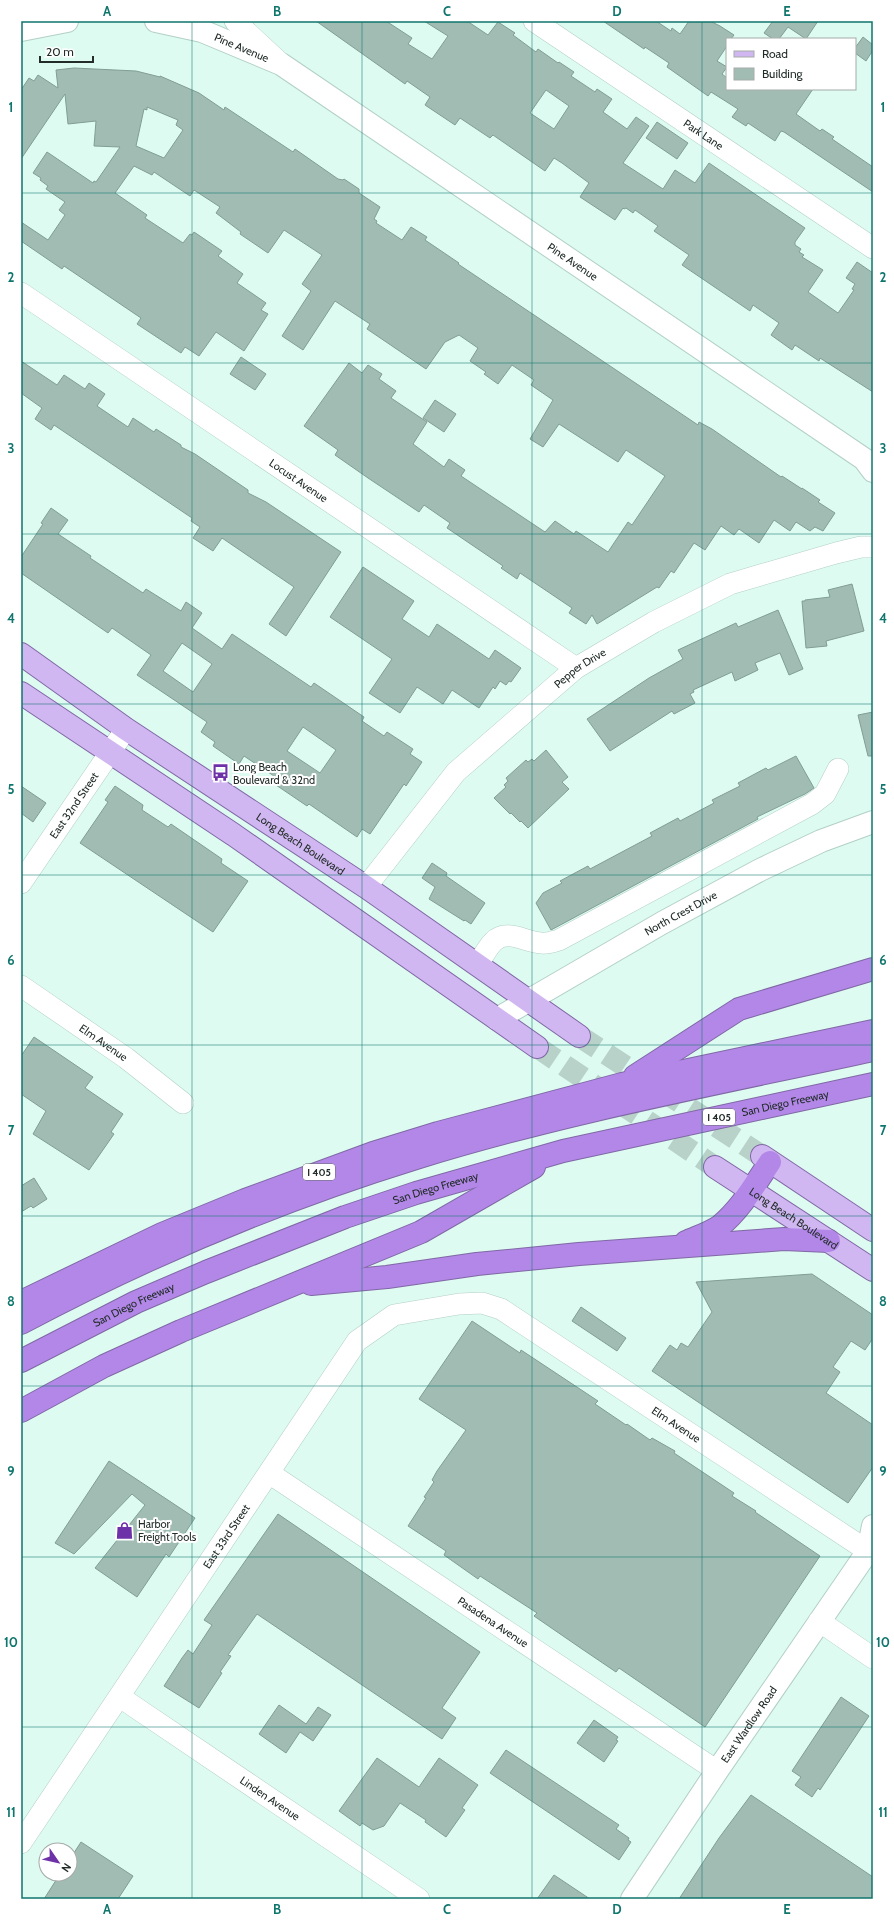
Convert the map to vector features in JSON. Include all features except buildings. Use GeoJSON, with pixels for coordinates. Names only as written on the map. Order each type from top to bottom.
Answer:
{"type":"FeatureCollection","features":[{"type":"Feature","properties":{"kind":"highway"},"geometry":{"type":"LineString","coordinates":[[622,1084],[739,1009],[873,969]]}},
{"type":"Feature","properties":{"kind":"highway","name":"I 405"},"geometry":{"type":"LineString","coordinates":[[24,1299],[162,1234],[315,1173],[438,1133],[622,1084],[873,1030]]}},
{"type":"Feature","properties":{"kind":"highway"},"geometry":{"type":"LineString","coordinates":[[21,1323],[60,1302],[144,1262],[241,1220],[416,1158],[537,1124],[873,1050]]}},
{"type":"Feature","properties":{"kind":"highway"},"geometry":{"type":"LineString","coordinates":[[24,1410],[112,1363],[181,1331],[421,1232],[564,1151],[606,1119],[873,1064]]}},
{"type":"Feature","properties":{"kind":"highway","name":"San Diego Freeway"},"geometry":{"type":"LineString","coordinates":[[21,1361],[136,1302],[263,1248],[416,1193],[564,1151],[873,1084]]}},
{"type":"Feature","properties":{"kind":"highway"},"geometry":{"type":"LineString","coordinates":[[674,1248],[718,1227],[732,1214],[751,1191],[766,1159]]}},
{"type":"Feature","properties":{"kind":"highway"},"geometry":{"type":"LineString","coordinates":[[288,1286],[387,1277],[477,1264],[579,1254],[784,1239],[829,1241]]}},
{"type":"Feature","properties":{"kind":"main road","name":"Long Beach Boulevard"},"geometry":{"type":"LineString","coordinates":[[21,654],[126,728],[366,887],[579,1036]]}},
{"type":"Feature","properties":{"kind":"main road"},"geometry":{"type":"LineString","coordinates":[[21,693],[240,840],[537,1047]]}},
{"type":"Feature","properties":{"kind":"main road"},"geometry":{"type":"LineString","coordinates":[[766,1159],[873,1230]]}},
{"type":"Feature","properties":{"kind":"main road","name":"Long Beach Boulevard"},"geometry":{"type":"LineString","coordinates":[[715,1167],[873,1270]]}},
{"type":"Feature","properties":{"kind":"street"},"geometry":{"type":"LineString","coordinates":[[21,30],[67,21]]}},
{"type":"Feature","properties":{"kind":"street","name":"Pine Avenue"},"geometry":{"type":"LineString","coordinates":[[156,21],[202,31],[281,64]]}},
{"type":"Feature","properties":{"kind":"street","name":"Pine Avenue"},"geometry":{"type":"LineString","coordinates":[[236,21],[281,64],[870,464]]}},
{"type":"Feature","properties":{"kind":"street","name":"Park Lane"},"geometry":{"type":"LineString","coordinates":[[534,21],[873,248]]}},
{"type":"Feature","properties":{"kind":"street","name":"Locust Avenue"},"geometry":{"type":"LineString","coordinates":[[21,293],[576,668]]}},
{"type":"Feature","properties":{"kind":"street","name":"Pepper Drive"},"geometry":{"type":"LineString","coordinates":[[366,887],[456,772],[576,668],[654,622],[730,584],[869,545]]}},
{"type":"Feature","properties":{"kind":"street","name":"East 32nd Street"},"geometry":{"type":"LineString","coordinates":[[21,883],[126,728]]}},
{"type":"Feature","properties":{"kind":"street"},"geometry":{"type":"LineString","coordinates":[[478,965],[492,942],[499,937],[509,936],[539,943],[548,943],[559,940],[812,804],[825,794],[838,769]]}},
{"type":"Feature","properties":{"kind":"street","name":"North Crest Drive"},"geometry":{"type":"LineString","coordinates":[[497,1019],[662,923],[760,870],[821,841],[873,822]]}},
{"type":"Feature","properties":{"kind":"street","name":"Elm Avenue"},"geometry":{"type":"LineString","coordinates":[[21,986],[126,1058],[183,1103]]}},
{"type":"Feature","properties":{"kind":"street","name":"Elm Avenue"},"geometry":{"type":"LineString","coordinates":[[482,1303],[501,1310],[870,1550]]}},
{"type":"Feature","properties":{"kind":"street","name":"East 33rd Street"},"geometry":{"type":"LineString","coordinates":[[21,1843],[120,1697],[357,1340],[394,1314],[459,1304],[482,1303]]}},
{"type":"Feature","properties":{"kind":"street","name":"Pasadena Avenue"},"geometry":{"type":"LineString","coordinates":[[269,1473],[717,1771]]}},
{"type":"Feature","properties":{"kind":"street","name":"East Wardlow Road"},"geometry":{"type":"LineString","coordinates":[[632,1899],[819,1621],[870,1550],[873,1526]]}},
{"type":"Feature","properties":{"kind":"street"},"geometry":{"type":"LineString","coordinates":[[819,1621],[873,1658]]}},
{"type":"Feature","properties":{"kind":"street","name":"Linden Avenue"},"geometry":{"type":"LineString","coordinates":[[120,1697],[420,1899]]}},
{"type":"Feature","properties":{"kind":"tunnel"},"geometry":{"type":"LineString","coordinates":[[579,1036],[762,1156]]}},
{"type":"Feature","properties":{"kind":"tunnel"},"geometry":{"type":"LineString","coordinates":[[537,1047],[715,1167]]}},
{"type":"Feature","properties":{"kind":"place","name":"Long Beach Boulevard & 32nd"},"geometry":{"type":"Point","coordinates":[220,773]}},
{"type":"Feature","properties":{"kind":"place","name":"Harbor Freight Tools"},"geometry":{"type":"Point","coordinates":[125,1530]}}]}
